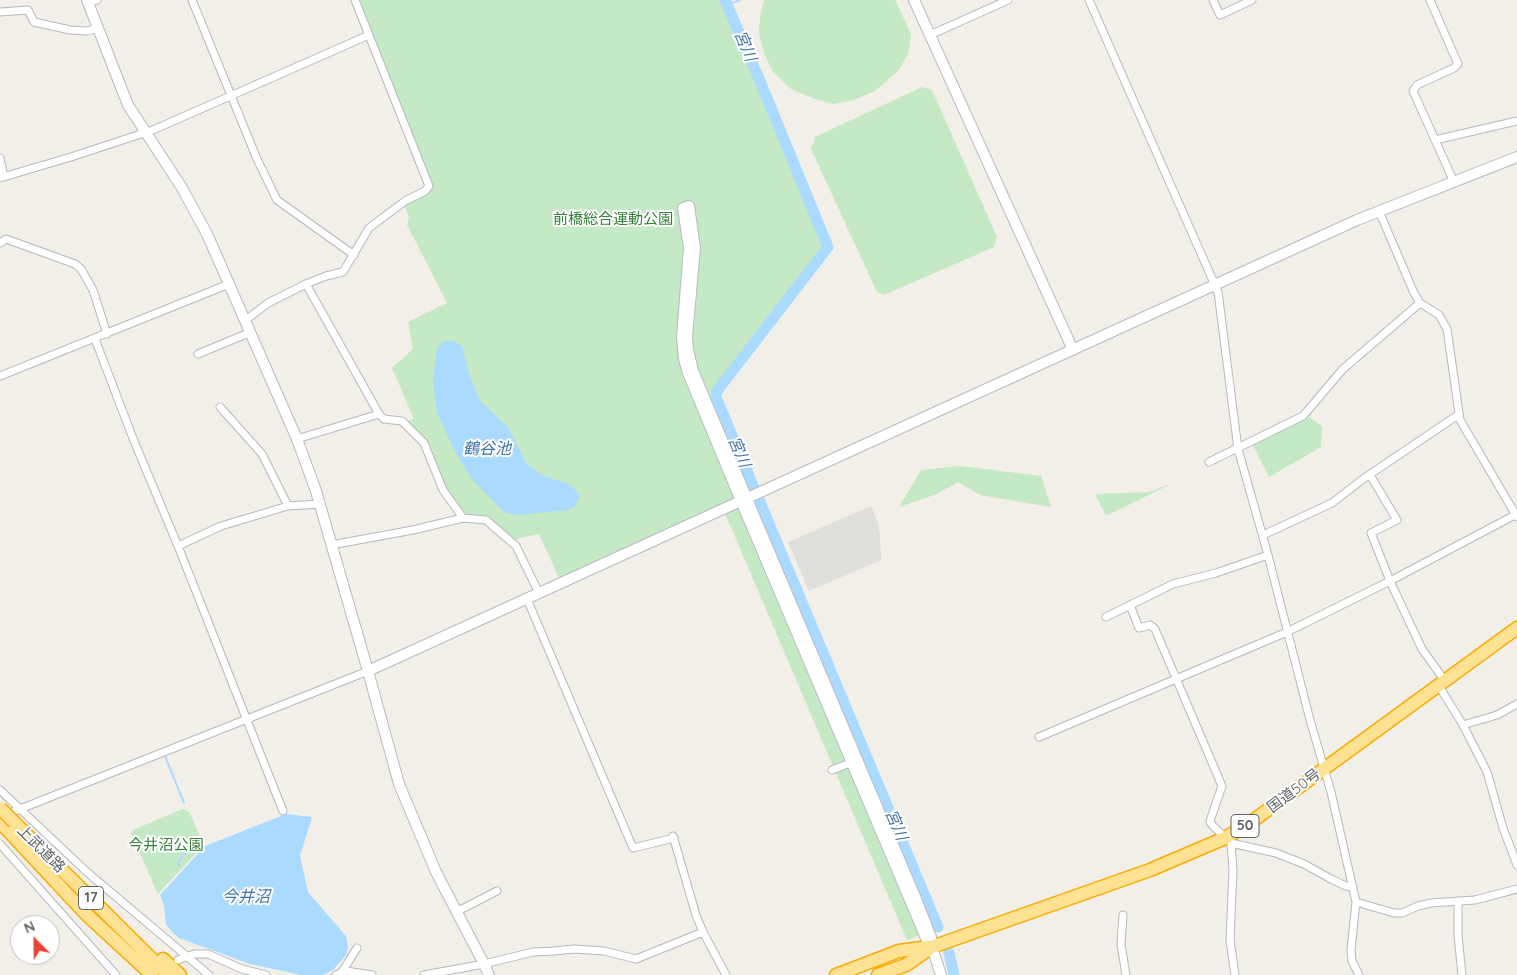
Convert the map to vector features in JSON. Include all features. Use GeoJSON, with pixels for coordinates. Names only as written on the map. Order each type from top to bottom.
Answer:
{"type":"FeatureCollection","features":[{"type":"Feature","properties":{"kind":"highway","name":"国道50号"},"geometry":{"type":"LineString","coordinates":[[836,975],[899,951],[932,947],[1150,870],[1228,840],[1517,628]]}},
{"type":"Feature","properties":{"kind":"highway","name":"上武道路"},"geometry":{"type":"LineString","coordinates":[[0,808],[4,822],[80,907],[152,975]]}},
{"type":"Feature","properties":{"kind":"highway","name":"上武道路"},"geometry":{"type":"LineString","coordinates":[[4,822],[110,917],[168,975]]}},
{"type":"Feature","properties":{"kind":"highway","name":"17"},"geometry":{"type":"LineString","coordinates":[[110,917],[135,934],[180,975]]}},
{"type":"Feature","properties":{"kind":"highway","name":"国道50号"},"geometry":{"type":"LineString","coordinates":[[878,975],[906,965],[932,947]]}},
{"type":"Feature","properties":{"kind":"highway","name":"17"},"geometry":{"type":"LineString","coordinates":[[126,950],[132,961],[145,975]]}},
{"type":"Feature","properties":{"kind":"street"},"geometry":{"type":"LineString","coordinates":[[192,0],[257,158],[277,200],[354,255]]}},
{"type":"Feature","properties":{"kind":"street"},"geometry":{"type":"LineString","coordinates":[[246,320],[268,303],[306,284],[343,272],[370,228],[405,201],[425,191],[429,186],[355,0]]}},
{"type":"Feature","properties":{"kind":"street"},"geometry":{"type":"LineString","coordinates":[[914,0],[1073,350]]}},
{"type":"Feature","properties":{"kind":"street"},"geometry":{"type":"LineString","coordinates":[[930,35],[1008,0]]}},
{"type":"Feature","properties":{"kind":"street"},"geometry":{"type":"LineString","coordinates":[[1089,0],[1216,285],[1238,449],[1263,535],[1323,769],[1332,792],[1353,887],[1356,902],[1351,950],[1352,961],[1359,975]]}},
{"type":"Feature","properties":{"kind":"street"},"geometry":{"type":"LineString","coordinates":[[1213,0],[1220,15],[1252,0]]}},
{"type":"Feature","properties":{"kind":"street"},"geometry":{"type":"LineString","coordinates":[[1430,0],[1458,64],[1454,68],[1417,85],[1413,91],[1454,182]]}},
{"type":"Feature","properties":{"kind":"street"},"geometry":{"type":"LineString","coordinates":[[91,1],[99,28],[128,104],[182,188],[207,234],[297,439],[320,504],[399,784],[436,872],[489,975]]}},
{"type":"Feature","properties":{"kind":"street"},"geometry":{"type":"LineString","coordinates":[[0,12],[28,10],[34,22],[70,30],[87,31],[99,28]]}},
{"type":"Feature","properties":{"kind":"street"},"geometry":{"type":"LineString","coordinates":[[0,158],[2,177],[146,132],[368,35]]}},
{"type":"Feature","properties":{"kind":"street"},"geometry":{"type":"LineString","coordinates":[[1435,140],[1517,121]]}},
{"type":"Feature","properties":{"kind":"street"},"geometry":{"type":"LineString","coordinates":[[4,822],[20,808],[368,671],[1379,211],[1517,158]]}},
{"type":"Feature","properties":{"kind":"street"},"geometry":{"type":"LineString","coordinates":[[750,497],[691,380],[684,359],[682,337],[688,248],[683,208],[689,206],[695,248],[687,337],[688,350],[697,382],[750,497],[854,761],[929,932],[941,975]]}},
{"type":"Feature","properties":{"kind":"street"},"geometry":{"type":"LineString","coordinates":[[1039,737],[1287,632],[1516,517],[1462,426],[1458,415],[1447,329],[1439,315],[1420,303],[1414,293],[1379,211]]}},
{"type":"Feature","properties":{"kind":"street"},"geometry":{"type":"LineString","coordinates":[[0,243],[6,239],[75,264],[81,269],[93,290],[107,334]]}},
{"type":"Feature","properties":{"kind":"street"},"geometry":{"type":"LineString","coordinates":[[0,376],[229,284]]}},
{"type":"Feature","properties":{"kind":"street"},"geometry":{"type":"LineString","coordinates":[[306,284],[379,414],[384,419],[402,422],[424,443],[443,490],[463,518]]}},
{"type":"Feature","properties":{"kind":"street"},"geometry":{"type":"LineString","coordinates":[[1209,462],[1303,416],[1343,369],[1420,303]]}},
{"type":"Feature","properties":{"kind":"street"},"geometry":{"type":"LineString","coordinates":[[198,354],[251,332]]}},
{"type":"Feature","properties":{"kind":"street"},"geometry":{"type":"LineString","coordinates":[[95,339],[134,441],[178,546],[283,811]]}},
{"type":"Feature","properties":{"kind":"street"},"geometry":{"type":"LineString","coordinates":[[220,407],[262,454],[288,506]]}},
{"type":"Feature","properties":{"kind":"street"},"geometry":{"type":"LineString","coordinates":[[297,439],[379,414]]}},
{"type":"Feature","properties":{"kind":"street"},"geometry":{"type":"LineString","coordinates":[[1263,535],[1332,502],[1458,415]]}},
{"type":"Feature","properties":{"kind":"street"},"geometry":{"type":"LineString","coordinates":[[1370,475],[1397,520],[1370,533],[1422,649],[1442,683],[1487,772],[1503,828],[1517,866]]}},
{"type":"Feature","properties":{"kind":"street"},"geometry":{"type":"LineString","coordinates":[[178,546],[222,526],[288,506],[320,504]]}},
{"type":"Feature","properties":{"kind":"street"},"geometry":{"type":"LineString","coordinates":[[331,545],[413,530],[463,518],[486,520],[516,546],[538,593]]}},
{"type":"Feature","properties":{"kind":"street"},"geometry":{"type":"LineString","coordinates":[[1106,617],[1173,584],[1216,573],[1268,555]]}},
{"type":"Feature","properties":{"kind":"street"},"geometry":{"type":"LineString","coordinates":[[526,598],[633,848],[673,837],[703,932],[726,975]]}},
{"type":"Feature","properties":{"kind":"street"},"geometry":{"type":"LineString","coordinates":[[1130,605],[1139,628],[1150,625],[1154,626],[1222,786],[1210,822],[1228,840],[1304,864],[1338,883],[1353,887]]}},
{"type":"Feature","properties":{"kind":"street"},"geometry":{"type":"LineString","coordinates":[[1463,725],[1497,714],[1517,704]]}},
{"type":"Feature","properties":{"kind":"street"},"geometry":{"type":"LineString","coordinates":[[832,770],[854,761]]}},
{"type":"Feature","properties":{"kind":"street"},"geometry":{"type":"LineString","coordinates":[[0,790],[88,872],[209,975]]}},
{"type":"Feature","properties":{"kind":"street"},"geometry":{"type":"LineString","coordinates":[[1228,840],[1233,870],[1230,940],[1235,975]]}},
{"type":"Feature","properties":{"kind":"street"},"geometry":{"type":"LineString","coordinates":[[0,844],[116,975]]}},
{"type":"Feature","properties":{"kind":"street"},"geometry":{"type":"LineString","coordinates":[[1356,902],[1394,913],[1431,903],[1475,900],[1517,889]]}},
{"type":"Feature","properties":{"kind":"street"},"geometry":{"type":"LineString","coordinates":[[456,912],[496,891]]}},
{"type":"Feature","properties":{"kind":"street"},"geometry":{"type":"LineString","coordinates":[[1458,901],[1458,935],[1462,975]]}},
{"type":"Feature","properties":{"kind":"street"},"geometry":{"type":"LineString","coordinates":[[1123,915],[1121,944],[1126,975]]}},
{"type":"Feature","properties":{"kind":"street"},"geometry":{"type":"LineString","coordinates":[[424,975],[484,964],[533,952],[574,949],[604,951],[636,959],[703,932]]}},
{"type":"Feature","properties":{"kind":"street"},"geometry":{"type":"LineString","coordinates":[[339,973],[357,948]]}},
{"type":"Feature","properties":{"kind":"street"},"geometry":{"type":"LineString","coordinates":[[178,960],[199,954],[208,955],[242,969],[266,975]]}},
{"type":"Feature","properties":{"kind":"street"},"geometry":{"type":"LineString","coordinates":[[339,973],[372,975]]}},
{"type":"Feature","properties":{"kind":"shaded area"},"geometry":{"type":"Polygon","coordinates":[[[871,506],[880,534],[881,560],[809,591],[788,542],[871,506]]]}},
{"type":"Feature","properties":{"kind":"green space","name":"前橋総合運動公園"},"geometry":{"type":"Polygon","coordinates":[[[359,0],[721,0],[826,247],[710,395],[753,492],[936,929],[907,940],[722,506],[559,578],[539,534],[519,538],[516,543],[487,518],[467,515],[445,488],[434,460],[406,421],[414,419],[392,368],[413,349],[408,322],[447,303],[407,225],[409,217],[404,205],[431,188],[432,183],[359,0]]]}},
{"type":"Feature","properties":{"kind":"green space"},"geometry":{"type":"Polygon","coordinates":[[[764,0],[895,0],[911,34],[909,52],[898,71],[875,91],[854,100],[834,104],[815,99],[791,89],[773,72],[764,53],[759,34],[764,0]]]}},
{"type":"Feature","properties":{"kind":"green space"},"geometry":{"type":"Polygon","coordinates":[[[922,87],[932,90],[997,237],[994,247],[884,295],[877,292],[811,149],[815,137],[922,87]]]}},
{"type":"Feature","properties":{"kind":"green space"},"geometry":{"type":"Polygon","coordinates":[[[1309,417],[1322,426],[1321,447],[1269,477],[1253,445],[1309,417]]]}},
{"type":"Feature","properties":{"kind":"green space"},"geometry":{"type":"Polygon","coordinates":[[[960,466],[1041,476],[1051,507],[980,495],[958,482],[937,494],[899,507],[921,470],[960,466]]]}},
{"type":"Feature","properties":{"kind":"green space"},"geometry":{"type":"Polygon","coordinates":[[[1173,483],[1106,516],[1095,494],[1149,492],[1173,483]]]}},
{"type":"Feature","properties":{"kind":"green space","name":"今井沼公園"},"geometry":{"type":"Polygon","coordinates":[[[183,809],[189,812],[204,845],[158,894],[131,833],[133,830],[183,809]]]}},
{"type":"Feature","properties":{"kind":"water","name":"鶴谷池"},"geometry":{"type":"Polygon","coordinates":[[[444,341],[454,341],[462,346],[469,374],[480,401],[508,427],[526,463],[543,476],[570,484],[580,496],[574,507],[569,510],[517,515],[504,512],[471,478],[454,450],[437,412],[433,382],[437,348],[444,341]]]}},
{"type":"Feature","properties":{"kind":"water","name":"今井沼"},"geometry":{"type":"Polygon","coordinates":[[[286,814],[312,817],[300,856],[308,892],[346,936],[348,947],[346,955],[333,970],[323,975],[301,975],[250,964],[179,938],[166,924],[164,906],[160,895],[205,846],[286,814]]]}},
{"type":"Feature","properties":{"kind":"waterway","name":"宮川"},"geometry":{"type":"LineString","coordinates":[[725,0],[828,247],[717,391],[716,397],[938,927]]}},
{"type":"Feature","properties":{"kind":"waterway"},"geometry":{"type":"LineString","coordinates":[[727,5],[740,0]]}},
{"type":"Feature","properties":{"kind":"waterway"},"geometry":{"type":"LineString","coordinates":[[165,756],[184,803]]}},
{"type":"Feature","properties":{"kind":"waterway"},"geometry":{"type":"LineString","coordinates":[[179,865],[178,862],[197,841]]}},
{"type":"Feature","properties":{"kind":"waterway","name":"宮川"},"geometry":{"type":"LineString","coordinates":[[949,953],[954,975]]}}]}
